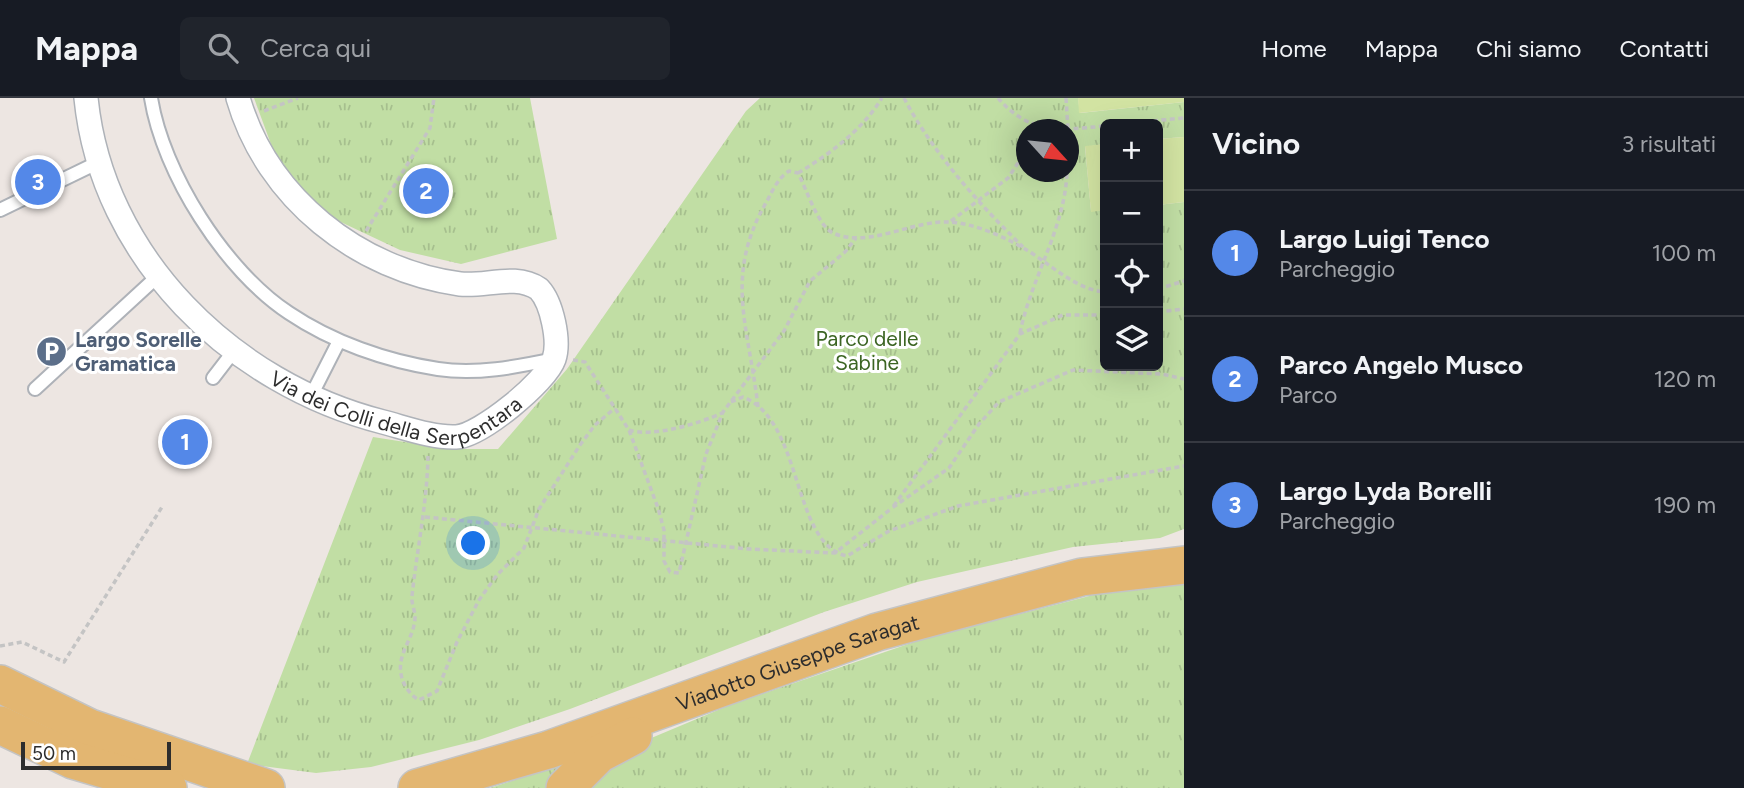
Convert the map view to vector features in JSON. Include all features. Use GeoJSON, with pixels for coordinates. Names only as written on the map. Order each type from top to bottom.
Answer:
{"type":"FeatureCollection","features":[{"type":"Feature","properties":{"kind":"main road","name":"Viadotto Giuseppe Saragat"},"geometry":{"type":"LineString","coordinates":[[417,788],[548,750],[847,641],[1082,577],[1184,565]]}},
{"type":"Feature","properties":{"kind":"main road"},"geometry":{"type":"LineString","coordinates":[[565,788],[585,765],[612,745],[685,714],[728,683]]}},
{"type":"Feature","properties":{"kind":"main road"},"geometry":{"type":"LineString","coordinates":[[0,684],[90,728],[266,788]]}},
{"type":"Feature","properties":{"kind":"main road"},"geometry":{"type":"LineString","coordinates":[[0,725],[73,760],[169,788]]}},
{"type":"Feature","properties":{"kind":"street","name":"Via dei Colli della Serpentara"},"geometry":{"type":"LineString","coordinates":[[86,98],[99,162],[120,214],[159,275],[188,310],[233,352],[310,398],[357,416],[454,437],[482,428],[560,359]]}},
{"type":"Feature","properties":{"kind":"street"},"geometry":{"type":"LineString","coordinates":[[241,108],[261,153],[282,185],[325,226],[355,247],[394,266],[457,283],[482,285],[512,281],[534,285],[547,303],[560,359]]}},
{"type":"Feature","properties":{"kind":"lane"},"geometry":{"type":"LineString","coordinates":[[151,98],[166,150],[189,201],[232,262],[287,312],[339,341],[439,369],[503,370],[560,359]]}},
{"type":"Feature","properties":{"kind":"lane"},"geometry":{"type":"LineString","coordinates":[[0,210],[99,162]]}},
{"type":"Feature","properties":{"kind":"lane"},"geometry":{"type":"LineString","coordinates":[[36,389],[159,275]]}},
{"type":"Feature","properties":{"kind":"lane"},"geometry":{"type":"LineString","coordinates":[[310,398],[339,341]]}},
{"type":"Feature","properties":{"kind":"lane"},"geometry":{"type":"LineString","coordinates":[[213,378],[233,352]]}},
{"type":"Feature","properties":{"kind":"path"},"geometry":{"type":"LineString","coordinates":[[241,108],[298,98]]}},
{"type":"Feature","properties":{"kind":"path"},"geometry":{"type":"LineString","coordinates":[[355,247],[430,128],[434,98]]}},
{"type":"Feature","properties":{"kind":"path"},"geometry":{"type":"LineString","coordinates":[[758,407],[743,303],[742,261],[754,224],[777,183],[789,171],[797,173],[834,149],[871,115],[882,98]]}},
{"type":"Feature","properties":{"kind":"path"},"geometry":{"type":"LineString","coordinates":[[904,98],[925,134],[978,198],[1025,248],[1075,280],[1100,290]]}},
{"type":"Feature","properties":{"kind":"path"},"geometry":{"type":"LineString","coordinates":[[998,98],[1022,119]]}},
{"type":"Feature","properties":{"kind":"path"},"geometry":{"type":"LineString","coordinates":[[1066,98],[1067,119]]}},
{"type":"Feature","properties":{"kind":"path"},"geometry":{"type":"LineString","coordinates":[[1163,120],[1184,118]]}},
{"type":"Feature","properties":{"kind":"path"},"geometry":{"type":"LineString","coordinates":[[1079,128],[1100,126]]}},
{"type":"Feature","properties":{"kind":"path"},"geometry":{"type":"LineString","coordinates":[[949,222],[967,212],[978,198],[1008,178],[1016,167]]}},
{"type":"Feature","properties":{"kind":"path"},"geometry":{"type":"LineString","coordinates":[[797,173],[826,229],[856,238],[913,226],[949,222],[976,228],[1025,248]]}},
{"type":"Feature","properties":{"kind":"path"},"geometry":{"type":"LineString","coordinates":[[892,508],[1020,334],[1027,300],[1060,213],[1065,182]]}},
{"type":"Feature","properties":{"kind":"path"},"geometry":{"type":"LineString","coordinates":[[560,359],[585,362],[629,430],[658,508],[665,540],[664,561],[670,572],[679,573],[688,543],[697,490],[723,412],[784,331],[810,281],[845,252],[856,238]]}},
{"type":"Feature","properties":{"kind":"path"},"geometry":{"type":"LineString","coordinates":[[1163,287],[1184,281]]}},
{"type":"Feature","properties":{"kind":"path"},"geometry":{"type":"LineString","coordinates":[[1163,311],[1184,309]]}},
{"type":"Feature","properties":{"kind":"path"},"geometry":{"type":"LineString","coordinates":[[1020,334],[1063,315],[1100,315]]}},
{"type":"Feature","properties":{"kind":"path"},"geometry":{"type":"LineString","coordinates":[[835,553],[949,468],[979,424],[999,402],[1073,370],[1162,374],[1184,379]]}},
{"type":"Feature","properties":{"kind":"path"},"geometry":{"type":"LineString","coordinates":[[729,402],[743,397],[769,418],[796,472],[817,535],[835,553]]}},
{"type":"Feature","properties":{"kind":"path"},"geometry":{"type":"LineString","coordinates":[[430,433],[425,517],[411,600],[416,615],[413,633],[403,651],[401,673],[407,688],[419,700],[437,691],[457,642],[479,600],[497,575],[524,548],[539,509],[580,445],[595,425],[615,408]]}},
{"type":"Feature","properties":{"kind":"path"},"geometry":{"type":"LineString","coordinates":[[629,430],[648,433],[709,419],[723,412]]}},
{"type":"Feature","properties":{"kind":"path"},"geometry":{"type":"LineString","coordinates":[[425,517],[847,556],[889,531],[958,506],[1184,466]]}},
{"type":"Feature","properties":{"kind":"path"},"geometry":{"type":"LineString","coordinates":[[0,646],[22,642],[64,662],[162,507]]}},
{"type":"Feature","properties":{"kind":"green space"},"geometry":{"type":"Polygon","coordinates":[[[254,98],[530,98],[557,239],[461,264],[400,250],[328,216],[279,166],[254,98]]]}},
{"type":"Feature","properties":{"kind":"green space","name":"Parco delle Sabine"},"geometry":{"type":"Polygon","coordinates":[[[760,98],[1078,98],[1080,113],[1184,102],[1184,137],[1163,139],[1163,119],[1100,119],[1100,145],[1085,147],[1091,211],[1100,210],[1100,371],[1163,371],[1163,204],[1184,202],[1184,529],[1160,538],[1073,547],[917,582],[824,612],[570,709],[479,740],[371,767],[316,773],[247,764],[373,437],[450,449],[498,449],[567,369],[746,111],[760,98]]]}},
{"type":"Feature","properties":{"kind":"green space"},"geometry":{"type":"Polygon","coordinates":[[[1078,98],[1184,98],[1184,102],[1079,113],[1078,98]]]}},
{"type":"Feature","properties":{"kind":"green space"},"geometry":{"type":"Polygon","coordinates":[[[1184,137],[1184,202],[1163,204],[1163,139],[1184,137]]]}},
{"type":"Feature","properties":{"kind":"green space"},"geometry":{"type":"Polygon","coordinates":[[[1100,144],[1100,211],[1091,212],[1085,146],[1100,144]]]}},
{"type":"Feature","properties":{"kind":"green space"},"geometry":{"type":"Polygon","coordinates":[[[1184,577],[1184,788],[577,788],[637,744],[730,705],[923,639],[1159,578],[1184,577]]]}},
{"type":"Feature","properties":{"kind":"green space"},"geometry":{"type":"Polygon","coordinates":[[[570,762],[551,788],[490,788],[570,762]]]}},
{"type":"Feature","properties":{"kind":"place","name":"Largo Lyda Borelli"},"geometry":{"type":"Point","coordinates":[38,182]}},
{"type":"Feature","properties":{"kind":"place","name":"Parco Angelo Musco"},"geometry":{"type":"Point","coordinates":[426,191]}},
{"type":"Feature","properties":{"kind":"place","name":"Largo Sorelle Gramatica"},"geometry":{"type":"Point","coordinates":[52,351]}},
{"type":"Feature","properties":{"kind":"place","name":"Largo Luigi Tenco"},"geometry":{"type":"Point","coordinates":[185,442]}}]}
